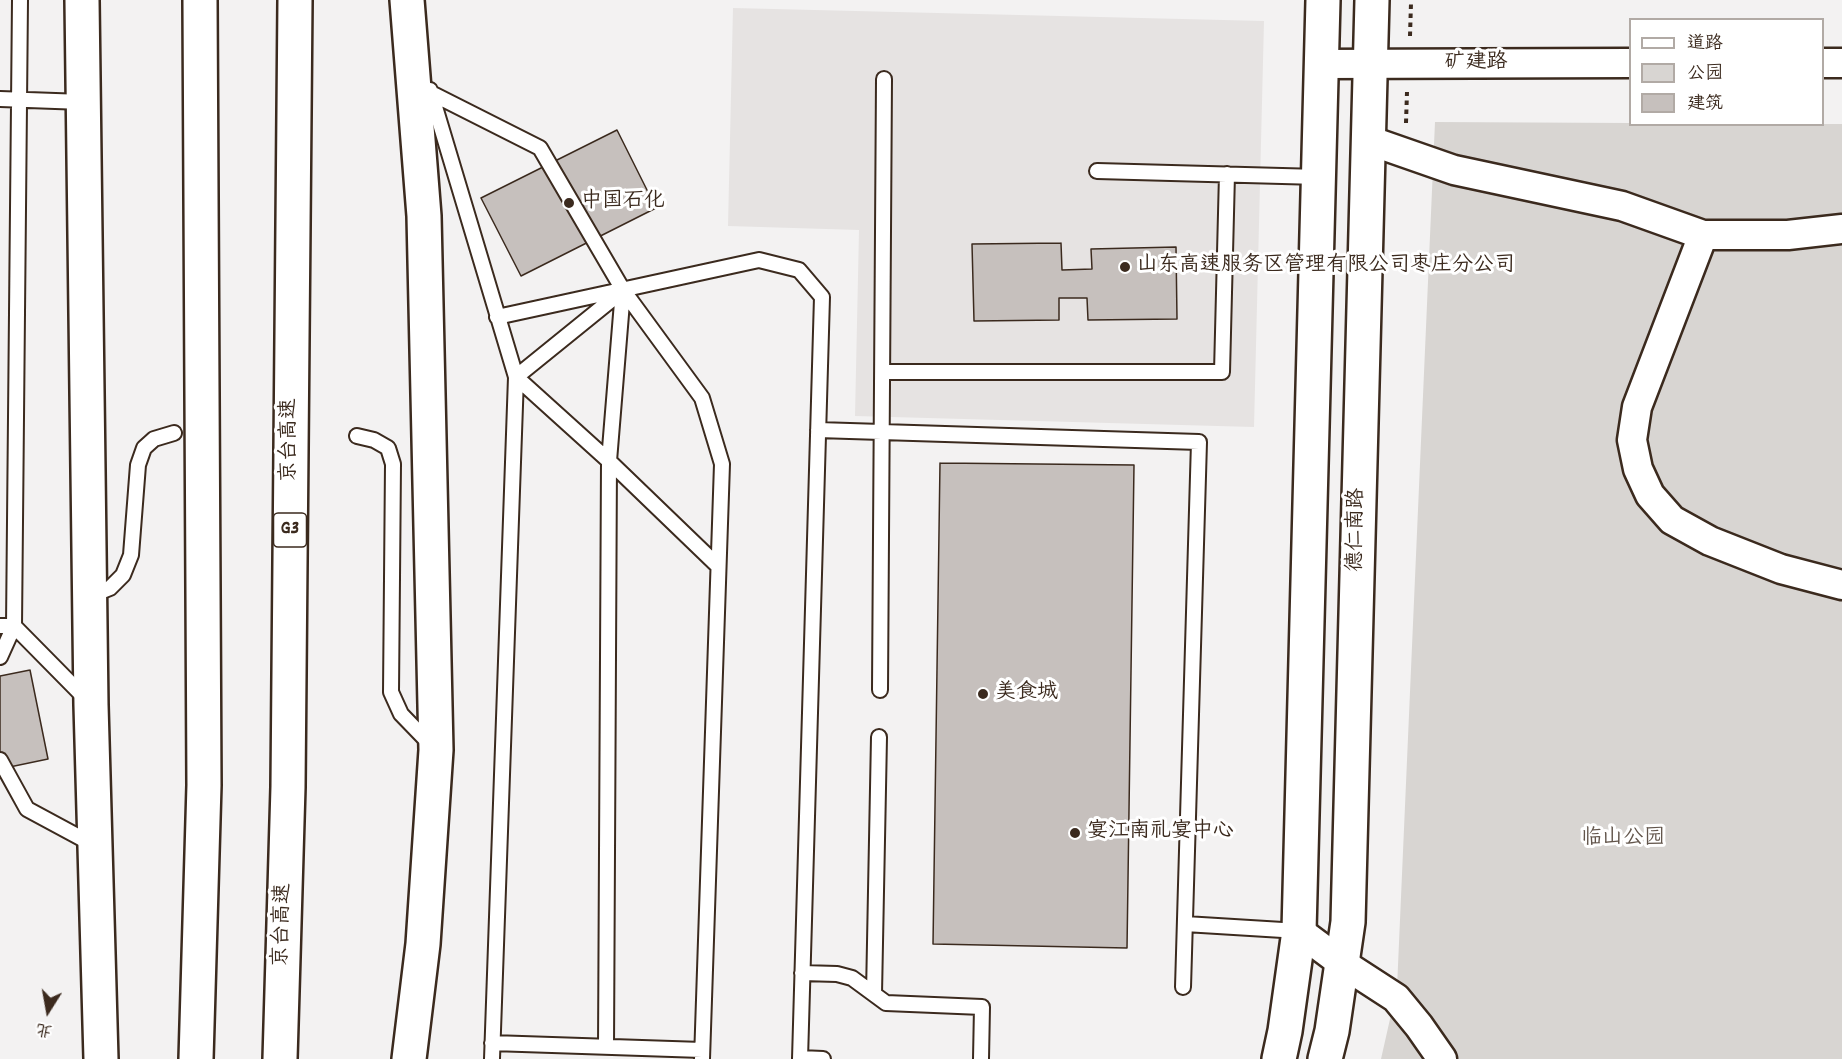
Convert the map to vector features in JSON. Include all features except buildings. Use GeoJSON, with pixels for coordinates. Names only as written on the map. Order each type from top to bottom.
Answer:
{"type":"FeatureCollection","features":[{"type":"Feature","properties":{"kind":"main road"},"geometry":{"type":"LineString","coordinates":[[82,0],[89,596],[101,1059]]}},
{"type":"Feature","properties":{"kind":"main road"},"geometry":{"type":"LineString","coordinates":[[196,1059],[204,785],[200,0]]}},
{"type":"Feature","properties":{"kind":"main road","name":"京台高速"},"geometry":{"type":"LineString","coordinates":[[280,1059],[288,787],[295,0]]}},
{"type":"Feature","properties":{"kind":"main road"},"geometry":{"type":"LineString","coordinates":[[406,0],[424,216],[436,750],[423,944],[409,1059]]}},
{"type":"Feature","properties":{"kind":"main road"},"geometry":{"type":"LineString","coordinates":[[1279,1059],[1299,931],[1323,0]]}},
{"type":"Feature","properties":{"kind":"main road","name":"德仁南路"},"geometry":{"type":"LineString","coordinates":[[1325,1059],[1332,1031],[1348,922],[1372,0]]}},
{"type":"Feature","properties":{"kind":"street","name":"矿建路"},"geometry":{"type":"LineString","coordinates":[[1322,64],[1629,63]]}},
{"type":"Feature","properties":{"kind":"street"},"geometry":{"type":"LineString","coordinates":[[1824,63],[1842,63]]}},
{"type":"Feature","properties":{"kind":"street"},"geometry":{"type":"LineString","coordinates":[[1368,140],[1454,170],[1622,206],[1703,235],[1788,235],[1842,229]]}},
{"type":"Feature","properties":{"kind":"street"},"geometry":{"type":"LineString","coordinates":[[1703,235],[1637,407],[1632,440],[1638,469],[1650,495],[1672,520],[1710,541],[1781,568],[1842,585]]}},
{"type":"Feature","properties":{"kind":"street"},"geometry":{"type":"LineString","coordinates":[[1299,931],[1395,998],[1419,1026],[1442,1059]]}},
{"type":"Feature","properties":{"kind":"lane"},"geometry":{"type":"LineString","coordinates":[[0,657],[7,626],[20,0]]}},
{"type":"Feature","properties":{"kind":"lane"},"geometry":{"type":"LineString","coordinates":[[410,33],[431,93],[516,377],[492,1059]]}},
{"type":"Feature","properties":{"kind":"lane"},"geometry":{"type":"LineString","coordinates":[[880,690],[884,79]]}},
{"type":"Feature","properties":{"kind":"lane"},"geometry":{"type":"LineString","coordinates":[[431,93],[540,148],[623,290],[702,398],[722,464],[702,1055],[606,1047],[492,1043]]}},
{"type":"Feature","properties":{"kind":"lane"},"geometry":{"type":"LineString","coordinates":[[0,99],[83,102]]}},
{"type":"Feature","properties":{"kind":"lane"},"geometry":{"type":"LineString","coordinates":[[1097,171],[1319,177]]}},
{"type":"Feature","properties":{"kind":"lane"},"geometry":{"type":"LineString","coordinates":[[883,372],[1222,372],[1227,174]]}},
{"type":"Feature","properties":{"kind":"lane"},"geometry":{"type":"LineString","coordinates":[[497,317],[759,260],[799,270],[822,297],[800,1058],[823,1059]]}},
{"type":"Feature","properties":{"kind":"lane"},"geometry":{"type":"LineString","coordinates":[[516,377],[623,290]]}},
{"type":"Feature","properties":{"kind":"lane"},"geometry":{"type":"LineString","coordinates":[[606,1047],[609,461],[623,290]]}},
{"type":"Feature","properties":{"kind":"lane"},"geometry":{"type":"LineString","coordinates":[[516,377],[609,461],[718,566]]}},
{"type":"Feature","properties":{"kind":"lane"},"geometry":{"type":"LineString","coordinates":[[818,430],[1199,442],[1183,987]]}},
{"type":"Feature","properties":{"kind":"lane"},"geometry":{"type":"LineString","coordinates":[[89,596],[110,588],[123,575],[131,555],[138,465],[144,448],[154,439],[174,433]]}},
{"type":"Feature","properties":{"kind":"lane"},"geometry":{"type":"LineString","coordinates":[[357,436],[374,440],[388,448],[393,464],[391,692],[401,714],[436,750]]}},
{"type":"Feature","properties":{"kind":"lane"},"geometry":{"type":"LineString","coordinates":[[7,626],[91,705]]}},
{"type":"Feature","properties":{"kind":"lane"},"geometry":{"type":"LineString","coordinates":[[874,994],[879,738]]}},
{"type":"Feature","properties":{"kind":"lane"},"geometry":{"type":"LineString","coordinates":[[0,760],[27,809],[95,846]]}},
{"type":"Feature","properties":{"kind":"lane"},"geometry":{"type":"LineString","coordinates":[[1185,924],[1299,931]]}},
{"type":"Feature","properties":{"kind":"lane"},"geometry":{"type":"LineString","coordinates":[[802,973],[837,974],[852,978],[886,1003],[982,1007],[981,1059]]}},
{"type":"Feature","properties":{"kind":"shaded area"},"geometry":{"type":"Polygon","coordinates":[[[733,8],[1264,21],[1254,427],[855,416],[859,230],[728,226],[733,8]]]}},
{"type":"Feature","properties":{"kind":"green space","name":"临山公园"},"geometry":{"type":"Polygon","coordinates":[[[1435,122],[1629,123],[1629,126],[1824,126],[1824,124],[1842,124],[1842,1059],[1381,1059],[1397,988],[1435,122]]]}},
{"type":"Feature","properties":{"kind":"place","name":"中国石化"},"geometry":{"type":"Point","coordinates":[569,203]}},
{"type":"Feature","properties":{"kind":"place","name":"山东高速服务区管理有限公司枣庄分公司"},"geometry":{"type":"Point","coordinates":[1125,267]}},
{"type":"Feature","properties":{"kind":"place","name":"美食城"},"geometry":{"type":"Point","coordinates":[983,694]}},
{"type":"Feature","properties":{"kind":"place","name":"宴江南礼宴中心"},"geometry":{"type":"Point","coordinates":[1075,833]}}]}
